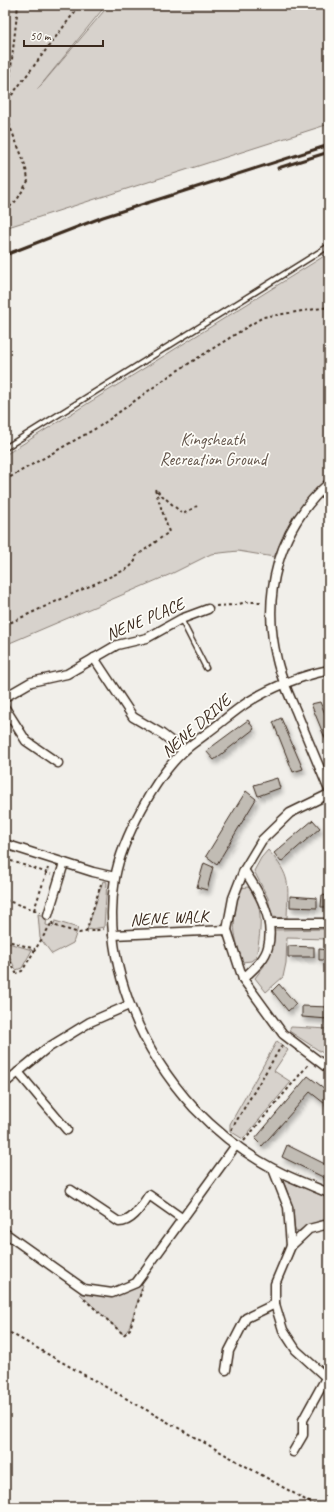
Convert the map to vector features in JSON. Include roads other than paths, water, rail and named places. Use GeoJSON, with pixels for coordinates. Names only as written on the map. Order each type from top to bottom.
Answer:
{"type":"FeatureCollection","features":[{"type":"Feature","properties":{"kind":"street"},"geometry":{"type":"LineString","coordinates":[[329,483],[300,516],[288,538],[275,571],[270,602],[274,645],[285,684],[329,790]]}},
{"type":"Feature","properties":{"kind":"street","name":"NENE PLACE"},"geometry":{"type":"LineString","coordinates":[[5,697],[31,682],[67,674],[117,645],[147,638],[181,619],[208,609]]}},
{"type":"Feature","properties":{"kind":"street","name":"NENE PLACE"},"geometry":{"type":"LineString","coordinates":[[94,658],[133,717],[162,734],[184,751]]}},
{"type":"Feature","properties":{"kind":"street","name":"NENE DRIVE"},"geometry":{"type":"LineString","coordinates":[[329,670],[285,684],[247,702],[184,751],[165,773],[147,800],[129,835],[115,876],[113,908],[113,931],[119,968],[129,1005],[161,1066],[195,1108],[237,1146],[273,1169],[329,1193]]}},
{"type":"Feature","properties":{"kind":"street"},"geometry":{"type":"LineString","coordinates":[[5,708],[26,741],[58,763]]}},
{"type":"Feature","properties":{"kind":"street"},"geometry":{"type":"LineString","coordinates":[[329,794],[290,813],[262,840],[244,870],[233,898],[227,930],[243,979],[286,1037],[329,1069]]}},
{"type":"Feature","properties":{"kind":"street"},"geometry":{"type":"LineString","coordinates":[[5,844],[64,863],[115,876]]}},
{"type":"Feature","properties":{"kind":"street"},"geometry":{"type":"LineString","coordinates":[[50,919],[64,863]]}},
{"type":"Feature","properties":{"kind":"street"},"geometry":{"type":"LineString","coordinates":[[243,979],[257,966],[268,948],[269,923],[260,894],[244,870]]}},
{"type":"Feature","properties":{"kind":"street"},"geometry":{"type":"LineString","coordinates":[[269,923],[329,923]]}},
{"type":"Feature","properties":{"kind":"street","name":"NENE WALK"},"geometry":{"type":"LineString","coordinates":[[113,931],[227,930]]}},
{"type":"Feature","properties":{"kind":"street"},"geometry":{"type":"LineString","coordinates":[[5,1083],[46,1049],[90,1022],[129,1005]]}},
{"type":"Feature","properties":{"kind":"street"},"geometry":{"type":"LineString","coordinates":[[18,1072],[67,1130]]}},
{"type":"Feature","properties":{"kind":"street"},"geometry":{"type":"LineString","coordinates":[[5,1233],[84,1289],[112,1293],[136,1283],[237,1146]]}},
{"type":"Feature","properties":{"kind":"street"},"geometry":{"type":"LineString","coordinates":[[273,1169],[288,1207],[291,1246],[276,1284],[275,1304],[283,1330],[296,1350],[327,1379],[303,1420],[303,1435],[293,1452]]}},
{"type":"Feature","properties":{"kind":"street"},"geometry":{"type":"LineString","coordinates":[[71,1190],[119,1222],[130,1219],[149,1195],[183,1219]]}},
{"type":"Feature","properties":{"kind":"street"},"geometry":{"type":"LineString","coordinates":[[291,1246],[310,1229],[329,1224]]}},
{"type":"Feature","properties":{"kind":"street"},"geometry":{"type":"LineString","coordinates":[[226,1370],[229,1351],[246,1318],[275,1304]]}},
{"type":"Feature","properties":{"kind":"lane"},"geometry":{"type":"LineString","coordinates":[[5,448],[329,246]]}},
{"type":"Feature","properties":{"kind":"lane"},"geometry":{"type":"LineString","coordinates":[[181,619],[206,668]]}},
{"type":"Feature","properties":{"kind":"railway"},"geometry":{"type":"LineString","coordinates":[[5,255],[103,217],[329,145]]}},
{"type":"Feature","properties":{"kind":"railway"},"geometry":{"type":"LineString","coordinates":[[278,168],[329,152]]}},
{"type":"Feature","properties":{"kind":"park label","name":"Kingsheath Recreation Ground"},"geometry":{"type":"Point","coordinates":[213,449]}}]}
